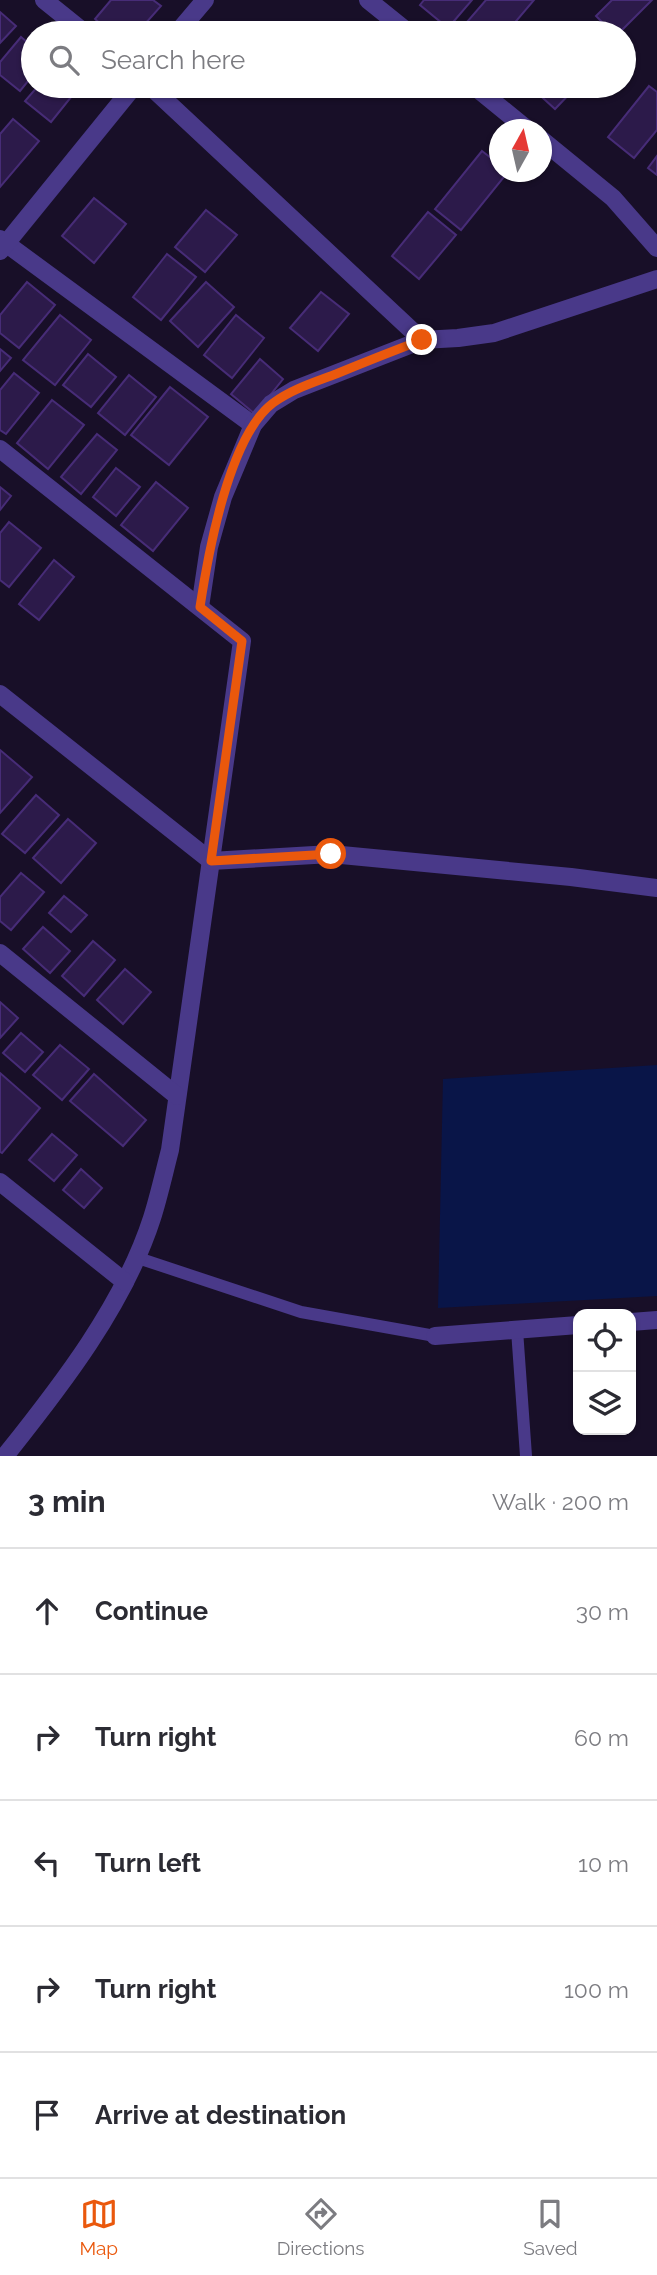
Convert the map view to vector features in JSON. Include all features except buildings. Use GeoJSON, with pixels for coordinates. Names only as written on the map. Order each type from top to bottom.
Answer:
{"type":"FeatureCollection","features":[{"type":"Feature","properties":{"kind":"street"},"geometry":{"type":"LineString","coordinates":[[44,0],[70,21]]}},
{"type":"Feature","properties":{"kind":"street"},"geometry":{"type":"LineString","coordinates":[[187,21],[205,0]]}},
{"type":"Feature","properties":{"kind":"street"},"geometry":{"type":"LineString","coordinates":[[368,0],[394,21]]}},
{"type":"Feature","properties":{"kind":"street"},"geometry":{"type":"LineString","coordinates":[[124,98],[2,244],[253,425]]}},
{"type":"Feature","properties":{"kind":"street"},"geometry":{"type":"LineString","coordinates":[[162,98],[422,340]]}},
{"type":"Feature","properties":{"kind":"street"},"geometry":{"type":"LineString","coordinates":[[489,98],[514,119]]}},
{"type":"Feature","properties":{"kind":"street"},"geometry":{"type":"LineString","coordinates":[[552,149],[613,198],[657,248]]}},
{"type":"Feature","properties":{"kind":"street"},"geometry":{"type":"LineString","coordinates":[[200,607],[209,547],[223,497],[253,425],[271,404],[294,390],[422,340],[494,333],[657,279]]}},
{"type":"Feature","properties":{"kind":"street"},"geometry":{"type":"LineString","coordinates":[[0,449],[242,641],[170,1150],[151,1220],[125,1282],[97,1332],[54,1395],[9,1448]]}},
{"type":"Feature","properties":{"kind":"street"},"geometry":{"type":"LineString","coordinates":[[0,694],[211,861],[331,854],[657,888]]}},
{"type":"Feature","properties":{"kind":"street"},"geometry":{"type":"LineString","coordinates":[[0,953],[177,1096]]}},
{"type":"Feature","properties":{"kind":"street"},"geometry":{"type":"LineString","coordinates":[[0,1182],[125,1282]]}},
{"type":"Feature","properties":{"kind":"street"},"geometry":{"type":"LineString","coordinates":[[636,1321],[657,1320]]}},
{"type":"Feature","properties":{"kind":"street"},"geometry":{"type":"LineString","coordinates":[[435,1336],[573,1325]]}},
{"type":"Feature","properties":{"kind":"lane"},"geometry":{"type":"LineString","coordinates":[[135,1257],[301,1312],[435,1336]]}},
{"type":"Feature","properties":{"kind":"lane"},"geometry":{"type":"LineString","coordinates":[[517,1330],[526,1456]]}},
{"type":"Feature","properties":{"kind":"shaded area"},"geometry":{"type":"Polygon","coordinates":[[[657,1065],[657,1296],[438,1308],[443,1079],[657,1065]]]}},
{"type":"Feature","properties":{"kind":"route"},"geometry":{"type":"LineString","coordinates":[[331,854],[211,861],[242,641],[200,607],[209,547],[223,497],[241,450],[253,425],[271,404],[294,390],[422,340]]}}]}
